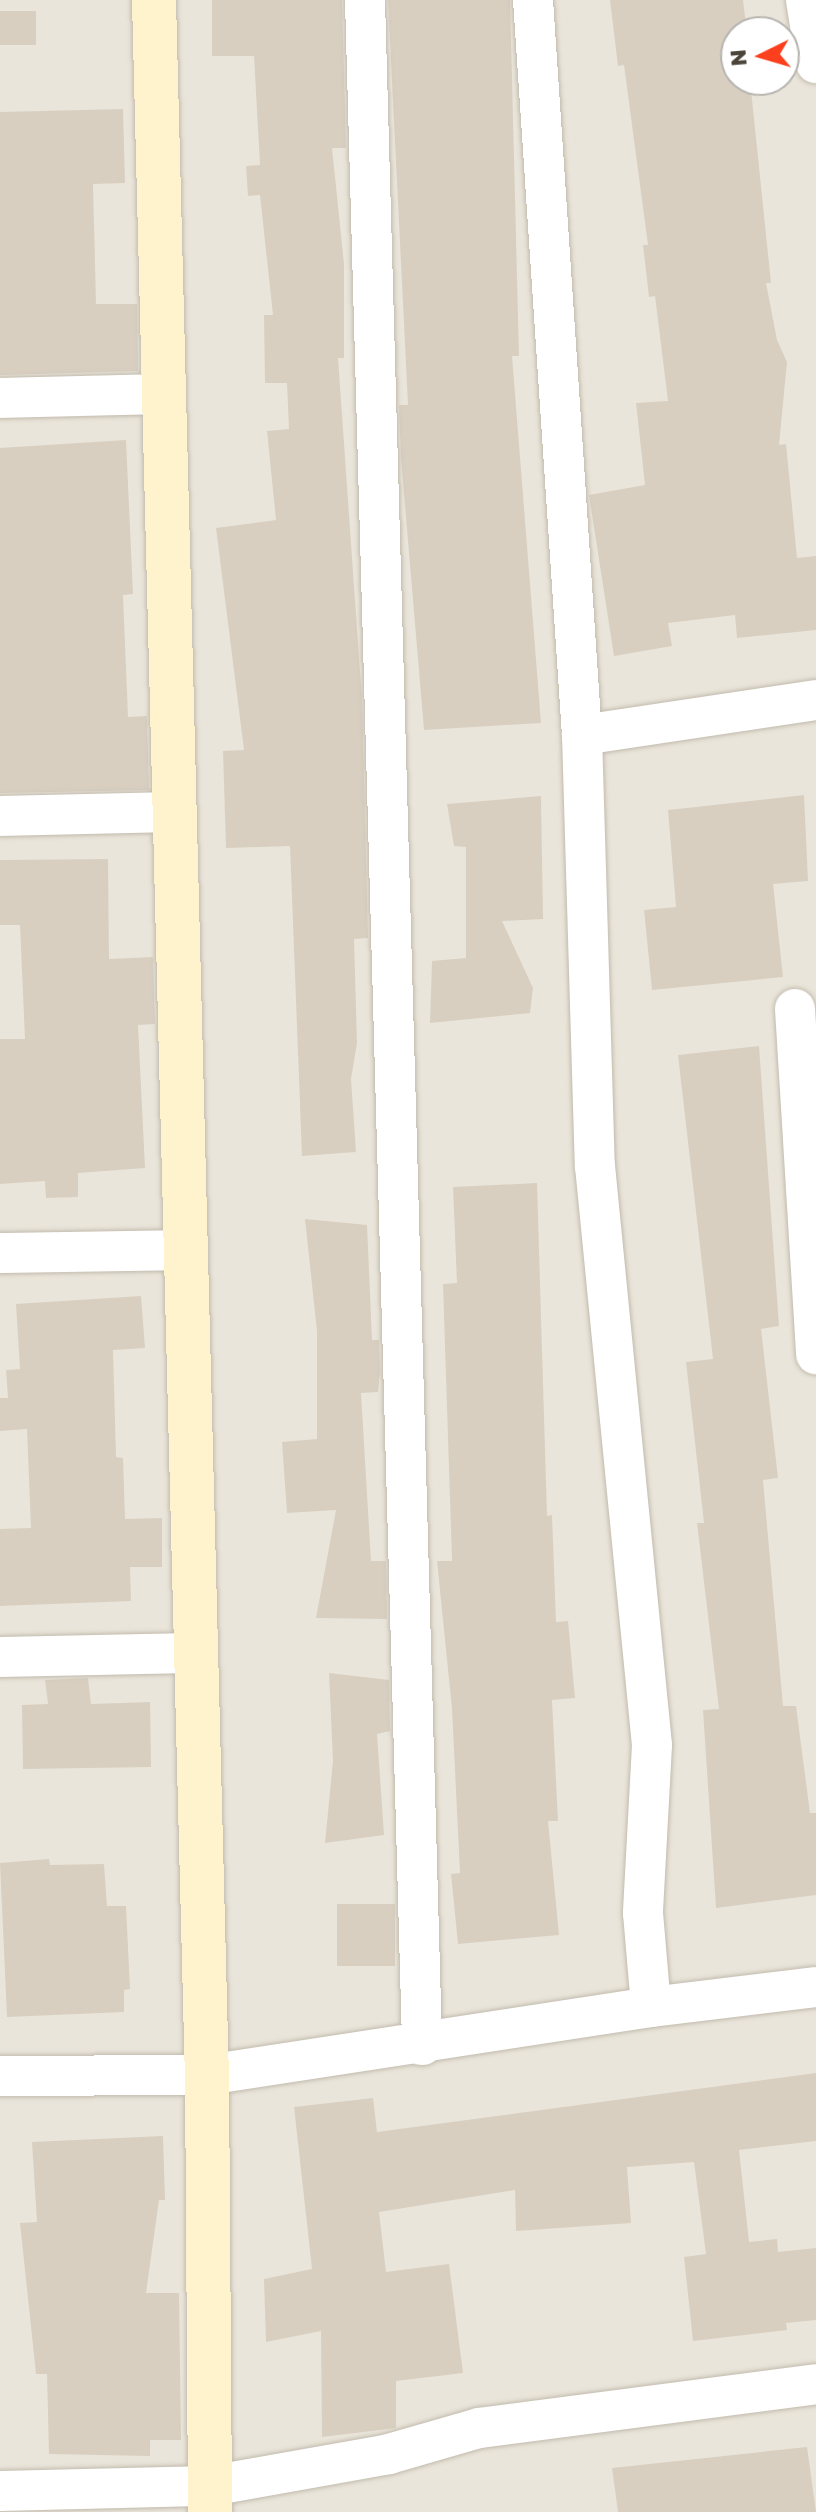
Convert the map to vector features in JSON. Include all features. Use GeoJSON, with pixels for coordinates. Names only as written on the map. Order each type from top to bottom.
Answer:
{"type":"FeatureCollection","features":[{"type":"Feature","properties":{"kind":"street"},"geometry":{"type":"LineString","coordinates":[[154,0],[207,2075],[210,2499]]}},
{"type":"Feature","properties":{"kind":"street"},"geometry":{"type":"LineString","coordinates":[[365,0],[422,2045]]}},
{"type":"Feature","properties":{"kind":"street"},"geometry":{"type":"LineString","coordinates":[[533,0],[582,735],[595,1166],[652,1745],[643,1913],[651,2007]]}},
{"type":"Feature","properties":{"kind":"street"},"geometry":{"type":"LineString","coordinates":[[806,0],[816,63]]}},
{"type":"Feature","properties":{"kind":"street"},"geometry":{"type":"LineString","coordinates":[[0,398],[163,394]]}},
{"type":"Feature","properties":{"kind":"street"},"geometry":{"type":"LineString","coordinates":[[582,735],[816,700]]}},
{"type":"Feature","properties":{"kind":"street"},"geometry":{"type":"LineString","coordinates":[[0,816],[175,812]]}},
{"type":"Feature","properties":{"kind":"street"},"geometry":{"type":"LineString","coordinates":[[795,1009],[816,1354]]}},
{"type":"Feature","properties":{"kind":"street"},"geometry":{"type":"LineString","coordinates":[[0,1253],[185,1250]]}},
{"type":"Feature","properties":{"kind":"street"},"geometry":{"type":"LineString","coordinates":[[0,1657],[195,1653]]}},
{"type":"Feature","properties":{"kind":"street"},"geometry":{"type":"LineString","coordinates":[[0,2076],[207,2075],[422,2045],[651,2007],[816,1987]]}},
{"type":"Feature","properties":{"kind":"street"},"geometry":{"type":"LineString","coordinates":[[0,2491],[210,2499],[479,2428],[816,2384]]}},
{"type":"Feature","properties":{"kind":"shaded area"},"geometry":{"type":"Polygon","coordinates":[[[0,0],[816,0],[816,2512],[0,2512],[0,0]]]}},
{"type":"Feature","properties":{"kind":"building"},"geometry":{"type":"Polygon","coordinates":[[[212,0],[342,0],[346,148],[332,148],[344,264],[344,358],[338,358],[362,700],[368,938],[354,939],[357,1043],[351,1079],[356,1152],[302,1156],[290,846],[226,848],[223,751],[244,750],[216,528],[276,520],[267,431],[289,429],[287,383],[265,383],[264,315],[273,315],[260,195],[248,196],[246,166],[260,165],[254,56],[212,56],[212,0]]]}},
{"type":"Feature","properties":{"kind":"building"},"geometry":{"type":"Polygon","coordinates":[[[388,0],[510,0],[519,356],[512,356],[541,723],[424,730],[401,458],[399,405],[408,405],[388,0]]]}},
{"type":"Feature","properties":{"kind":"building"},"geometry":{"type":"Polygon","coordinates":[[[610,0],[743,0],[745,16],[720,16],[720,96],[752,96],[771,283],[766,283],[777,340],[787,362],[779,445],[786,444],[797,558],[816,556],[816,630],[737,638],[735,615],[668,623],[672,646],[614,656],[589,495],[645,485],[636,403],[668,401],[655,296],[649,297],[643,245],[648,245],[624,65],[618,66],[610,0]]]}},
{"type":"Feature","properties":{"kind":"building"},"geometry":{"type":"Polygon","coordinates":[[[0,11],[36,11],[36,45],[0,45],[0,11]]]}},
{"type":"Feature","properties":{"kind":"building"},"geometry":{"type":"Polygon","coordinates":[[[123,109],[125,183],[93,184],[96,304],[137,304],[138,371],[0,375],[0,112],[123,109]]]}},
{"type":"Feature","properties":{"kind":"building"},"geometry":{"type":"Polygon","coordinates":[[[126,440],[133,594],[123,595],[128,717],[147,716],[149,790],[0,793],[0,448],[126,440]]]}},
{"type":"Feature","properties":{"kind":"building"},"geometry":{"type":"Polygon","coordinates":[[[804,795],[808,881],[773,884],[783,977],[652,990],[644,910],[676,907],[668,810],[804,795]]]}},
{"type":"Feature","properties":{"kind":"building"},"geometry":{"type":"Polygon","coordinates":[[[541,796],[543,919],[502,921],[533,988],[530,1013],[430,1023],[432,961],[466,958],[466,847],[454,846],[447,804],[541,796]]]}},
{"type":"Feature","properties":{"kind":"building"},"geometry":{"type":"Polygon","coordinates":[[[108,859],[109,959],[153,957],[155,1024],[138,1025],[145,1168],[78,1173],[78,1197],[46,1198],[45,1181],[0,1184],[0,1039],[25,1039],[20,925],[0,925],[0,860],[108,859]]]}},
{"type":"Feature","properties":{"kind":"building"},"geometry":{"type":"Polygon","coordinates":[[[759,1046],[779,1326],[761,1329],[778,1478],[763,1480],[783,1706],[796,1706],[810,1813],[816,1813],[816,1895],[716,1908],[703,1710],[719,1709],[697,1523],[704,1523],[686,1362],[713,1359],[678,1055],[759,1046]]]}},
{"type":"Feature","properties":{"kind":"building"},"geometry":{"type":"Polygon","coordinates":[[[537,1183],[547,1516],[552,1515],[556,1622],[568,1621],[575,1698],[552,1700],[558,1821],[548,1821],[559,1935],[458,1944],[451,1874],[460,1873],[452,1709],[437,1561],[452,1561],[443,1284],[457,1283],[453,1187],[537,1183]]]}},
{"type":"Feature","properties":{"kind":"building"},"geometry":{"type":"Polygon","coordinates":[[[305,1219],[367,1225],[372,1340],[379,1340],[380,1371],[378,1392],[361,1393],[371,1561],[386,1561],[387,1619],[316,1618],[336,1510],[287,1513],[282,1442],[317,1439],[317,1331],[305,1219]]]}},
{"type":"Feature","properties":{"kind":"building"},"geometry":{"type":"Polygon","coordinates":[[[141,1296],[145,1348],[113,1350],[116,1457],[123,1458],[125,1519],[162,1518],[162,1567],[130,1567],[131,1601],[0,1606],[0,1529],[31,1528],[27,1429],[0,1431],[0,1398],[8,1398],[6,1370],[20,1369],[16,1304],[141,1296]]]}},
{"type":"Feature","properties":{"kind":"building"},"geometry":{"type":"Polygon","coordinates":[[[329,1673],[389,1680],[390,1731],[377,1734],[384,1835],[325,1843],[333,1761],[329,1673]]]}},
{"type":"Feature","properties":{"kind":"building"},"geometry":{"type":"Polygon","coordinates":[[[88,1678],[91,1704],[150,1702],[151,1767],[23,1769],[22,1705],[48,1704],[45,1680],[88,1678]]]}},
{"type":"Feature","properties":{"kind":"building"},"geometry":{"type":"Polygon","coordinates":[[[49,1859],[50,1865],[104,1864],[107,1906],[126,1906],[130,1989],[124,1990],[124,2012],[7,2017],[0,1863],[49,1859]]]}},
{"type":"Feature","properties":{"kind":"building"},"geometry":{"type":"Polygon","coordinates":[[[337,1904],[395,1904],[395,1966],[337,1966],[337,1904]]]}},
{"type":"Feature","properties":{"kind":"building"},"geometry":{"type":"Polygon","coordinates":[[[816,2073],[816,2141],[739,2150],[749,2242],[777,2239],[778,2252],[816,2248],[816,2320],[786,2323],[787,2330],[693,2341],[684,2257],[706,2254],[694,2162],[627,2167],[631,2223],[516,2231],[515,2190],[379,2212],[386,2272],[449,2264],[463,2373],[396,2381],[396,2428],[322,2437],[321,2331],[266,2342],[264,2279],[312,2269],[294,2107],[373,2098],[377,2132],[816,2073]]]}},
{"type":"Feature","properties":{"kind":"building"},"geometry":{"type":"Polygon","coordinates":[[[163,2136],[165,2200],[159,2200],[146,2293],[179,2293],[181,2440],[150,2440],[150,2456],[49,2454],[47,2374],[36,2374],[20,2223],[37,2222],[32,2142],[163,2136]]]}},
{"type":"Feature","properties":{"kind":"building"},"geometry":{"type":"Polygon","coordinates":[[[807,2447],[816,2512],[618,2512],[612,2468],[807,2447]]]}}]}
